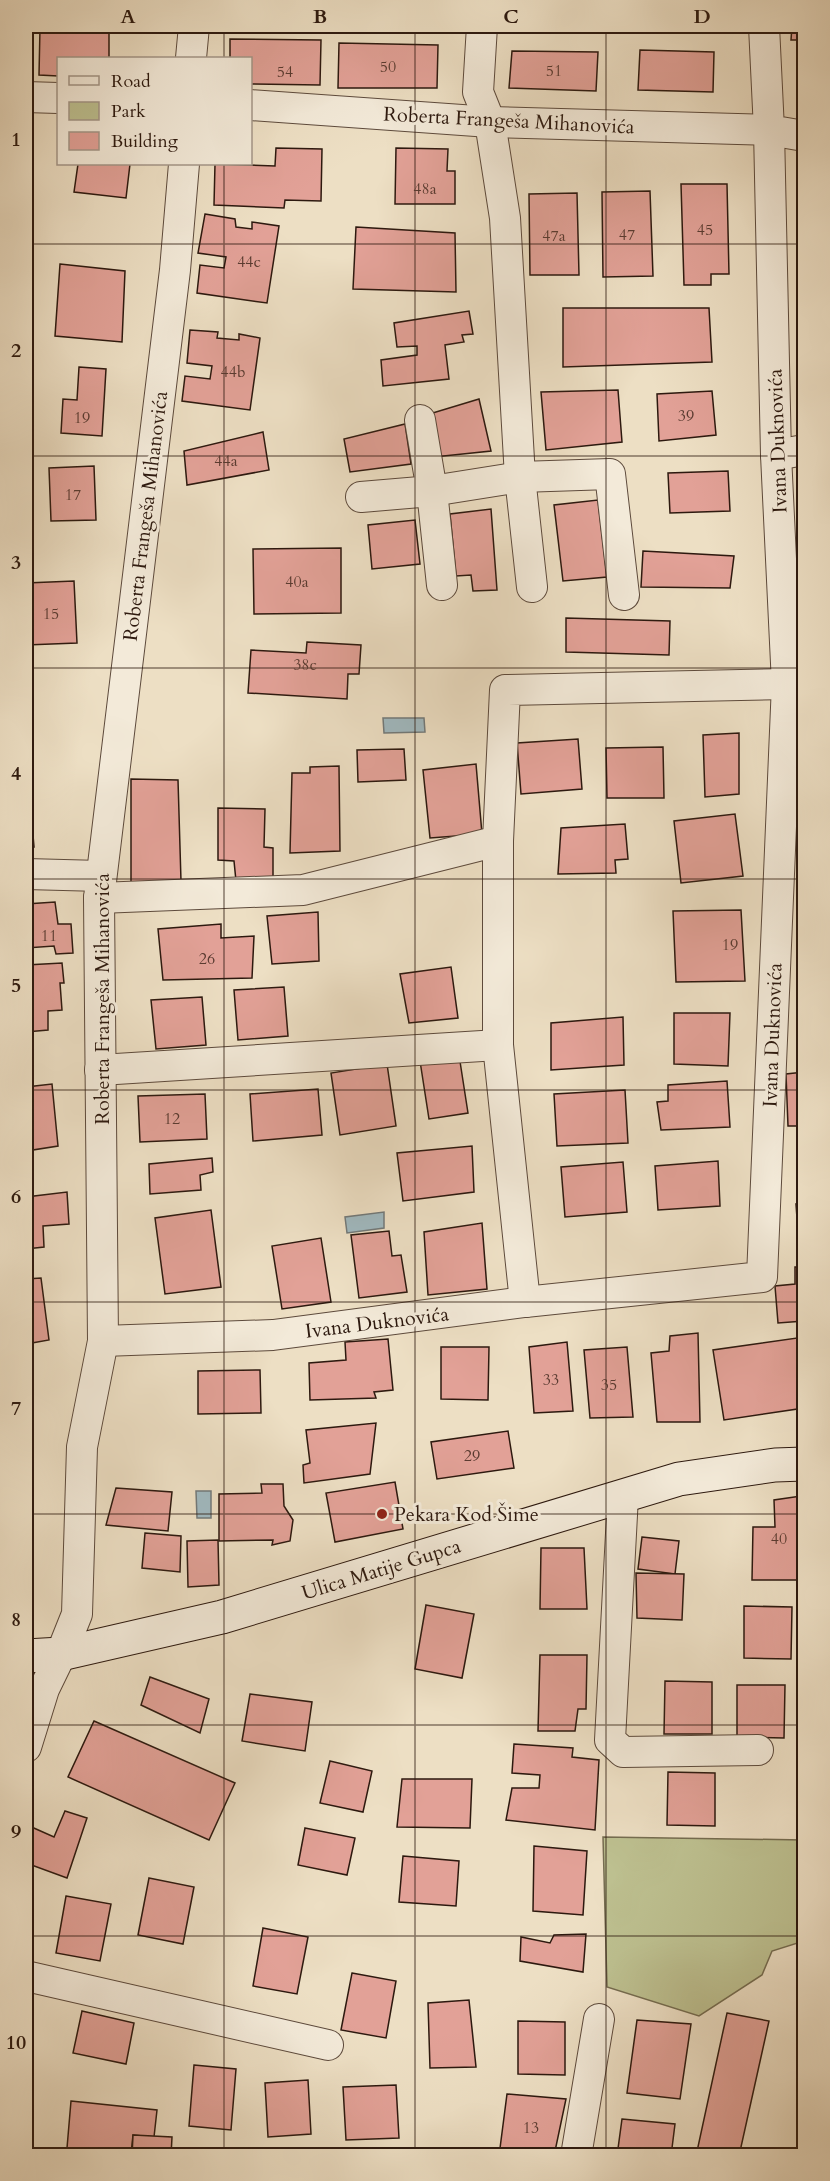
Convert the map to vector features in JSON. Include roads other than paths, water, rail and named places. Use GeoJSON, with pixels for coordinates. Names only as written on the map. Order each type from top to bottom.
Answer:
{"type":"FeatureCollection","features":[{"type":"Feature","properties":{"kind":"street"},"geometry":{"type":"LineString","coordinates":[[191,57],[194,26]]}},
{"type":"Feature","properties":{"kind":"street"},"geometry":{"type":"LineString","coordinates":[[482,26],[478,92],[490,122],[505,218],[520,477],[532,586]]}},
{"type":"Feature","properties":{"kind":"street","name":"Ivana Duknovića"},"geometry":{"type":"LineString","coordinates":[[102,1341],[273,1335],[525,1302],[762,1277],[796,685],[790,452],[764,26]]}},
{"type":"Feature","properties":{"kind":"street"},"geometry":{"type":"LineString","coordinates":[[26,97],[57,98]]}},
{"type":"Feature","properties":{"kind":"street","name":"Roberta Frangeša Mihanovića"},"geometry":{"type":"LineString","coordinates":[[252,105],[490,122],[769,130],[804,136]]}},
{"type":"Feature","properties":{"kind":"street","name":"Roberta Frangeša Mihanovića"},"geometry":{"type":"LineString","coordinates":[[26,1747],[44,1689],[77,1614],[82,1448],[102,1341],[100,887],[172,298],[184,165]]}},
{"type":"Feature","properties":{"kind":"street"},"geometry":{"type":"LineString","coordinates":[[420,420],[432,491],[442,585]]}},
{"type":"Feature","properties":{"kind":"street"},"geometry":{"type":"LineString","coordinates":[[361,497],[432,491],[520,477],[610,474],[624,595]]}},
{"type":"Feature","properties":{"kind":"street"},"geometry":{"type":"LineString","coordinates":[[525,1302],[498,1045],[498,841],[505,690],[796,685]]}},
{"type":"Feature","properties":{"kind":"street"},"geometry":{"type":"LineString","coordinates":[[26,874],[100,887],[303,890],[498,841]]}},
{"type":"Feature","properties":{"kind":"street"},"geometry":{"type":"LineString","coordinates":[[100,1070],[498,1045]]}},
{"type":"Feature","properties":{"kind":"street","name":"Ulica Matije Gupca"},"geometry":{"type":"LineString","coordinates":[[26,1656],[61,1654],[222,1617],[679,1479],[775,1465],[804,1464]]}},
{"type":"Feature","properties":{"kind":"street"},"geometry":{"type":"LineString","coordinates":[[623,1496],[610,1740],[623,1752],[758,1749]]}},
{"type":"Feature","properties":{"kind":"street"},"geometry":{"type":"LineString","coordinates":[[26,1976],[328,2045]]}},
{"type":"Feature","properties":{"kind":"street"},"geometry":{"type":"LineString","coordinates":[[576,2156],[599,2019]]}},
{"type":"Feature","properties":{"kind":"water"},"geometry":{"type":"Polygon","coordinates":[[[383,718],[424,718],[425,732],[384,733],[383,718]]]}},
{"type":"Feature","properties":{"kind":"water"},"geometry":{"type":"Polygon","coordinates":[[[384,1212],[384,1228],[347,1233],[345,1217],[384,1212]]]}},
{"type":"Feature","properties":{"kind":"water"},"geometry":{"type":"Polygon","coordinates":[[[196,1491],[211,1491],[211,1518],[197,1518],[196,1491]]]}},
{"type":"Feature","properties":{"kind":"place","name":"Pekara Kod Šime"},"geometry":{"type":"Point","coordinates":[382,1514]}}]}
